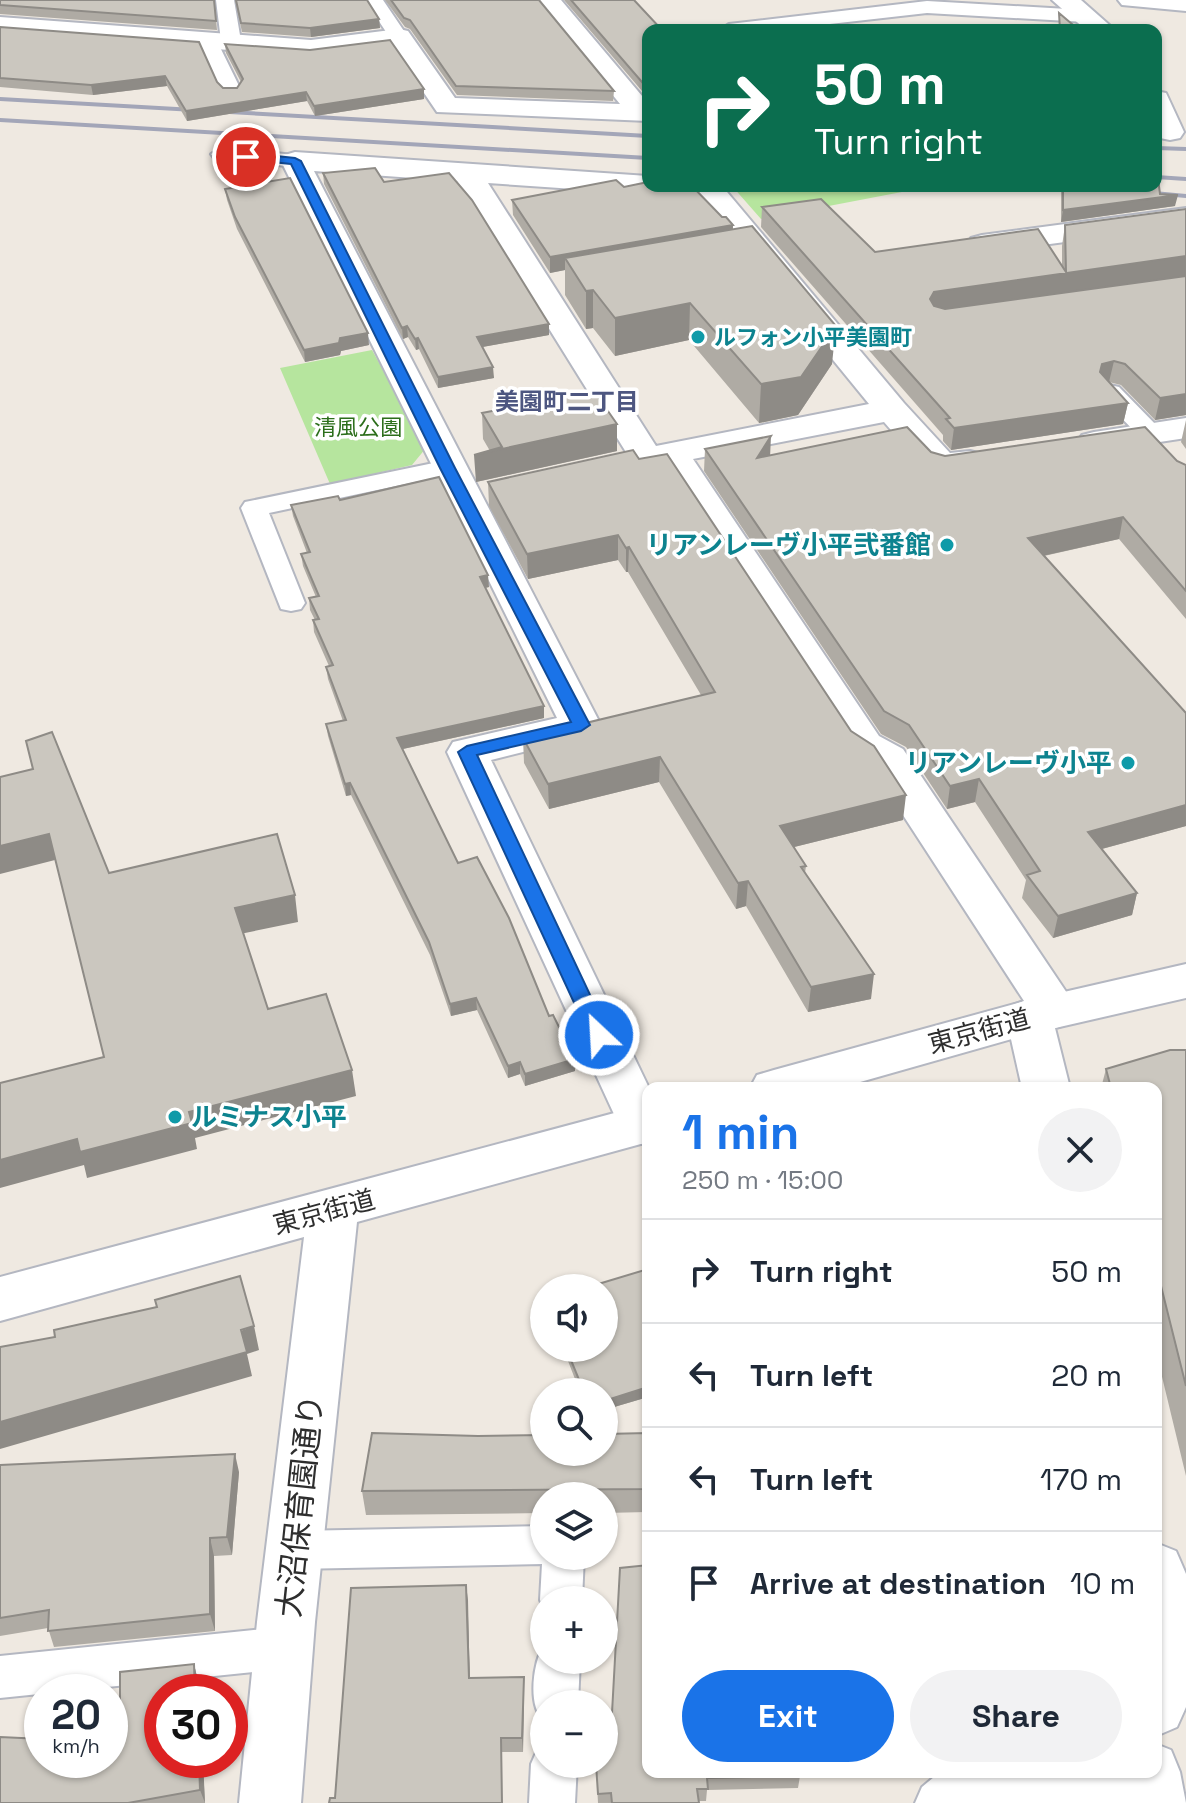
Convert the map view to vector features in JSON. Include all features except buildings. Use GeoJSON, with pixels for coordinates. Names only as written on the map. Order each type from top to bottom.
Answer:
{"type":"FeatureCollection","features":[{"type":"Feature","properties":{"kind":"street"},"geometry":{"type":"LineString","coordinates":[[548,0],[642,110]]}},
{"type":"Feature","properties":{"kind":"street"},"geometry":{"type":"LineString","coordinates":[[1131,0],[1186,3]]}},
{"type":"Feature","properties":{"kind":"street"},"geometry":{"type":"LineString","coordinates":[[0,25],[311,48],[399,37],[447,106],[642,113]]}},
{"type":"Feature","properties":{"kind":"street"},"geometry":{"type":"LineString","coordinates":[[1162,113],[1170,132]]}},
{"type":"Feature","properties":{"kind":"street"},"geometry":{"type":"LineString","coordinates":[[295,161],[642,185]]}},
{"type":"Feature","properties":{"kind":"street"},"geometry":{"type":"LineString","coordinates":[[295,161],[469,486],[581,725],[467,752],[642,1118]]}},
{"type":"Feature","properties":{"kind":"street"},"geometry":{"type":"LineString","coordinates":[[466,172],[557,284],[644,459],[865,745],[888,759],[1042,1014],[1046,1082]]}},
{"type":"Feature","properties":{"kind":"street"},"geometry":{"type":"LineString","coordinates":[[711,192],[742,252],[781,273],[892,410],[942,465],[1002,456]]}},
{"type":"Feature","properties":{"kind":"street"},"geometry":{"type":"LineString","coordinates":[[954,248],[1186,217]]}},
{"type":"Feature","properties":{"kind":"street"},"geometry":{"type":"LineString","coordinates":[[644,459],[892,410]]}},
{"type":"Feature","properties":{"kind":"street"},"geometry":{"type":"LineString","coordinates":[[1062,447],[1186,428]]}},
{"type":"Feature","properties":{"kind":"street"},"geometry":{"type":"LineString","coordinates":[[1151,434],[1177,464]]}},
{"type":"Feature","properties":{"kind":"street","name":"東京街道"},"geometry":{"type":"LineString","coordinates":[[796,1082],[1042,1014],[1186,981]]}},
{"type":"Feature","properties":{"kind":"street","name":"東京街道"},"geometry":{"type":"LineString","coordinates":[[0,1299],[642,1125]]}},
{"type":"Feature","properties":{"kind":"street","name":"大沼保育園通り"},"geometry":{"type":"LineString","coordinates":[[270,1803],[284,1648],[333,1210]]}},
{"type":"Feature","properties":{"kind":"street"},"geometry":{"type":"LineString","coordinates":[[1162,1596],[1175,1653],[1162,1689]]}},
{"type":"Feature","properties":{"kind":"lane"},"geometry":{"type":"LineString","coordinates":[[225,0],[219,40],[231,90]]}},
{"type":"Feature","properties":{"kind":"lane"},"geometry":{"type":"LineString","coordinates":[[374,0],[399,37]]}},
{"type":"Feature","properties":{"kind":"lane"},"geometry":{"type":"LineString","coordinates":[[827,24],[927,7],[1084,15]]}},
{"type":"Feature","properties":{"kind":"lane"},"geometry":{"type":"LineString","coordinates":[[221,154],[295,161]]}},
{"type":"Feature","properties":{"kind":"lane"},"geometry":{"type":"LineString","coordinates":[[1110,392],[1151,434]]}},
{"type":"Feature","properties":{"kind":"lane"},"geometry":{"type":"LineString","coordinates":[[291,603],[254,508],[469,486]]}},
{"type":"Feature","properties":{"kind":"lane"},"geometry":{"type":"LineString","coordinates":[[295,1550],[530,1545]]}},
{"type":"Feature","properties":{"kind":"lane"},"geometry":{"type":"LineString","coordinates":[[0,1677],[284,1648]]}},
{"type":"Feature","properties":{"kind":"lane"},"geometry":{"type":"LineString","coordinates":[[552,1803],[553,1778]]}},
{"type":"Feature","properties":{"kind":"lane"},"geometry":{"type":"LineString","coordinates":[[938,1803],[956,1788],[1152,1787]]}},
{"type":"Feature","properties":{"kind":"green space"},"geometry":{"type":"Polygon","coordinates":[[[737,192],[902,192],[761,219],[737,192]]]}},
{"type":"Feature","properties":{"kind":"green space","name":"清風公園"},"geometry":{"type":"Polygon","coordinates":[[[372,350],[426,448],[412,465],[330,484],[280,368],[372,350]]]}},
{"type":"Feature","properties":{"kind":"railway"},"geometry":{"type":"LineString","coordinates":[[0,99],[642,136]]}},
{"type":"Feature","properties":{"kind":"railway"},"geometry":{"type":"LineString","coordinates":[[0,120],[642,158]]}},
{"type":"Feature","properties":{"kind":"railway"},"geometry":{"type":"LineString","coordinates":[[1162,148],[1186,149]]}},
{"type":"Feature","properties":{"kind":"railway"},"geometry":{"type":"LineString","coordinates":[[1162,177],[1186,179]]}},
{"type":"Feature","properties":{"kind":"railway"},"geometry":{"type":"LineString","coordinates":[[1154,193],[1186,196]]}},
{"type":"Feature","properties":{"kind":"place","name":"ルフォン小平美園町"},"geometry":{"type":"Point","coordinates":[698,337]}},
{"type":"Feature","properties":{"kind":"place","name":"リアンレーヴ小平弐番館"},"geometry":{"type":"Point","coordinates":[947,545]}},
{"type":"Feature","properties":{"kind":"place","name":"リアンレーヴ小平"},"geometry":{"type":"Point","coordinates":[1128,763]}},
{"type":"Feature","properties":{"kind":"place","name":"ルミナス小平"},"geometry":{"type":"Point","coordinates":[175,1117]}},
{"type":"Feature","properties":{"kind":"district","name":"美園町二丁目"},"geometry":{"type":"Point","coordinates":[567,401]}},
{"type":"Feature","properties":{"kind":"route"},"geometry":{"type":"LineString","coordinates":[[246,157],[295,161],[581,725],[467,752],[599,1035]]}}]}
